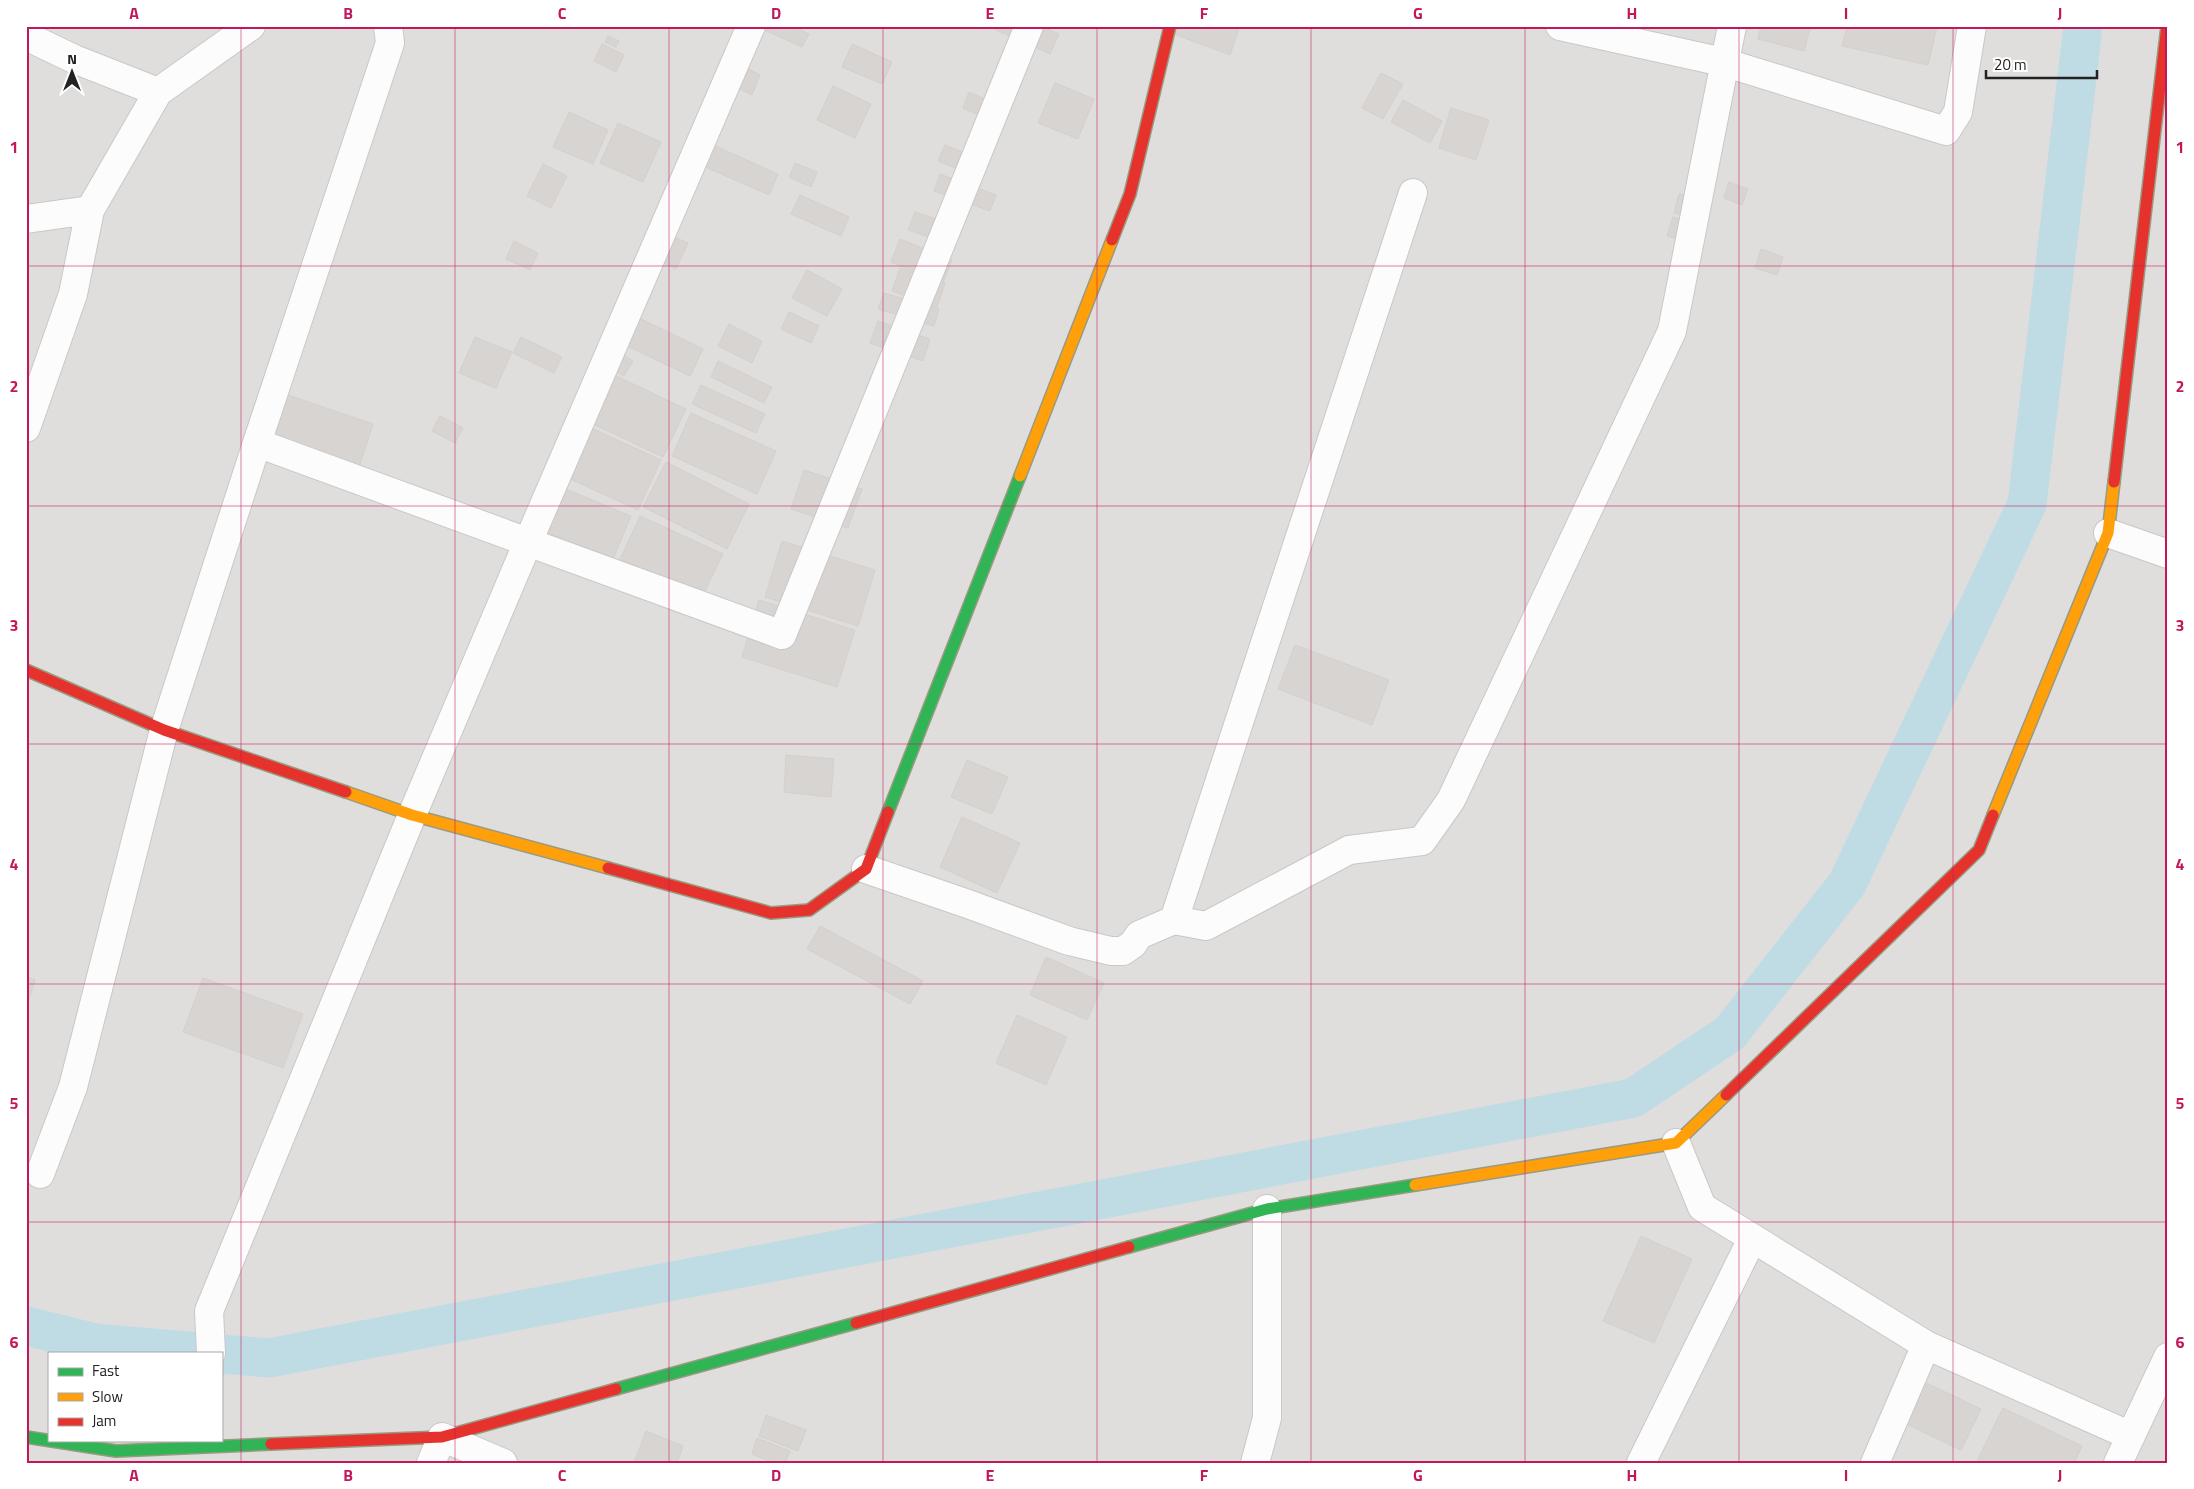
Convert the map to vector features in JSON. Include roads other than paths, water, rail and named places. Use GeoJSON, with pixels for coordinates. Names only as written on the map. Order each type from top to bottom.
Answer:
{"type":"FeatureCollection","features":[{"type":"Feature","properties":{"kind":"street"},"geometry":{"type":"LineString","coordinates":[[26,428],[73,294],[90,210],[158,92],[250,26]]}},
{"type":"Feature","properties":{"kind":"street"},"geometry":{"type":"LineString","coordinates":[[40,1174],[73,1087],[164,730],[390,42],[388,26]]}},
{"type":"Feature","properties":{"kind":"street"},"geometry":{"type":"LineString","coordinates":[[211,1352],[209,1311],[412,815],[751,26]]}},
{"type":"Feature","properties":{"kind":"street"},"geometry":{"type":"LineString","coordinates":[[257,443],[782,635],[1030,26]]}},
{"type":"Feature","properties":{"kind":"street"},"geometry":{"type":"LineString","coordinates":[[26,670],[164,730],[412,815],[771,913],[809,910],[866,869],[1130,194],[1170,26]]}},
{"type":"Feature","properties":{"kind":"street"},"geometry":{"type":"LineString","coordinates":[[1560,26],[1724,62],[1946,130],[1958,112],[1972,26]]}},
{"type":"Feature","properties":{"kind":"street"},"geometry":{"type":"LineString","coordinates":[[866,869],[1069,941],[1111,951],[1123,951],[1133,944],[1139,935],[1174,920],[1206,926],[1349,850],[1422,841],[1451,800],[1672,331],[1732,26]]}},
{"type":"Feature","properties":{"kind":"street"},"geometry":{"type":"LineString","coordinates":[[58,1442],[116,1451],[215,1444],[442,1437],[1266,1209],[1676,1143],[1979,850],[2108,533],[2166,26]]}},
{"type":"Feature","properties":{"kind":"street"},"geometry":{"type":"LineString","coordinates":[[26,36],[74,59],[158,92]]}},
{"type":"Feature","properties":{"kind":"street"},"geometry":{"type":"LineString","coordinates":[[1174,920],[1413,193]]}},
{"type":"Feature","properties":{"kind":"street"},"geometry":{"type":"LineString","coordinates":[[26,219],[90,210]]}},
{"type":"Feature","properties":{"kind":"street"},"geometry":{"type":"LineString","coordinates":[[2108,533],[2168,554]]}},
{"type":"Feature","properties":{"kind":"street"},"geometry":{"type":"LineString","coordinates":[[1676,1143],[1702,1207],[1926,1345],[2131,1436]]}},
{"type":"Feature","properties":{"kind":"street"},"geometry":{"type":"LineString","coordinates":[[1255,1463],[1266,1418],[1266,1209]]}},
{"type":"Feature","properties":{"kind":"street"},"geometry":{"type":"LineString","coordinates":[[1641,1463],[1752,1239]]}},
{"type":"Feature","properties":{"kind":"street"},"geometry":{"type":"LineString","coordinates":[[1875,1463],[1926,1345]]}},
{"type":"Feature","properties":{"kind":"street"},"geometry":{"type":"LineString","coordinates":[[2118,1463],[2167,1362]]}},
{"type":"Feature","properties":{"kind":"street"},"geometry":{"type":"LineString","coordinates":[[26,1437],[48,1440]]}},
{"type":"Feature","properties":{"kind":"street"},"geometry":{"type":"LineString","coordinates":[[431,1463],[442,1437]]}},
{"type":"Feature","properties":{"kind":"street"},"geometry":{"type":"LineString","coordinates":[[442,1437],[502,1463]]}},
{"type":"Feature","properties":{"kind":"waterway"},"geometry":{"type":"LineString","coordinates":[[222,1354],[269,1358],[1633,1098],[1730,1033],[1847,884],[2027,504],[2083,26]]}},
{"type":"Feature","properties":{"kind":"waterway"},"geometry":{"type":"LineString","coordinates":[[26,1326],[95,1343],[198,1352]]}}]}
